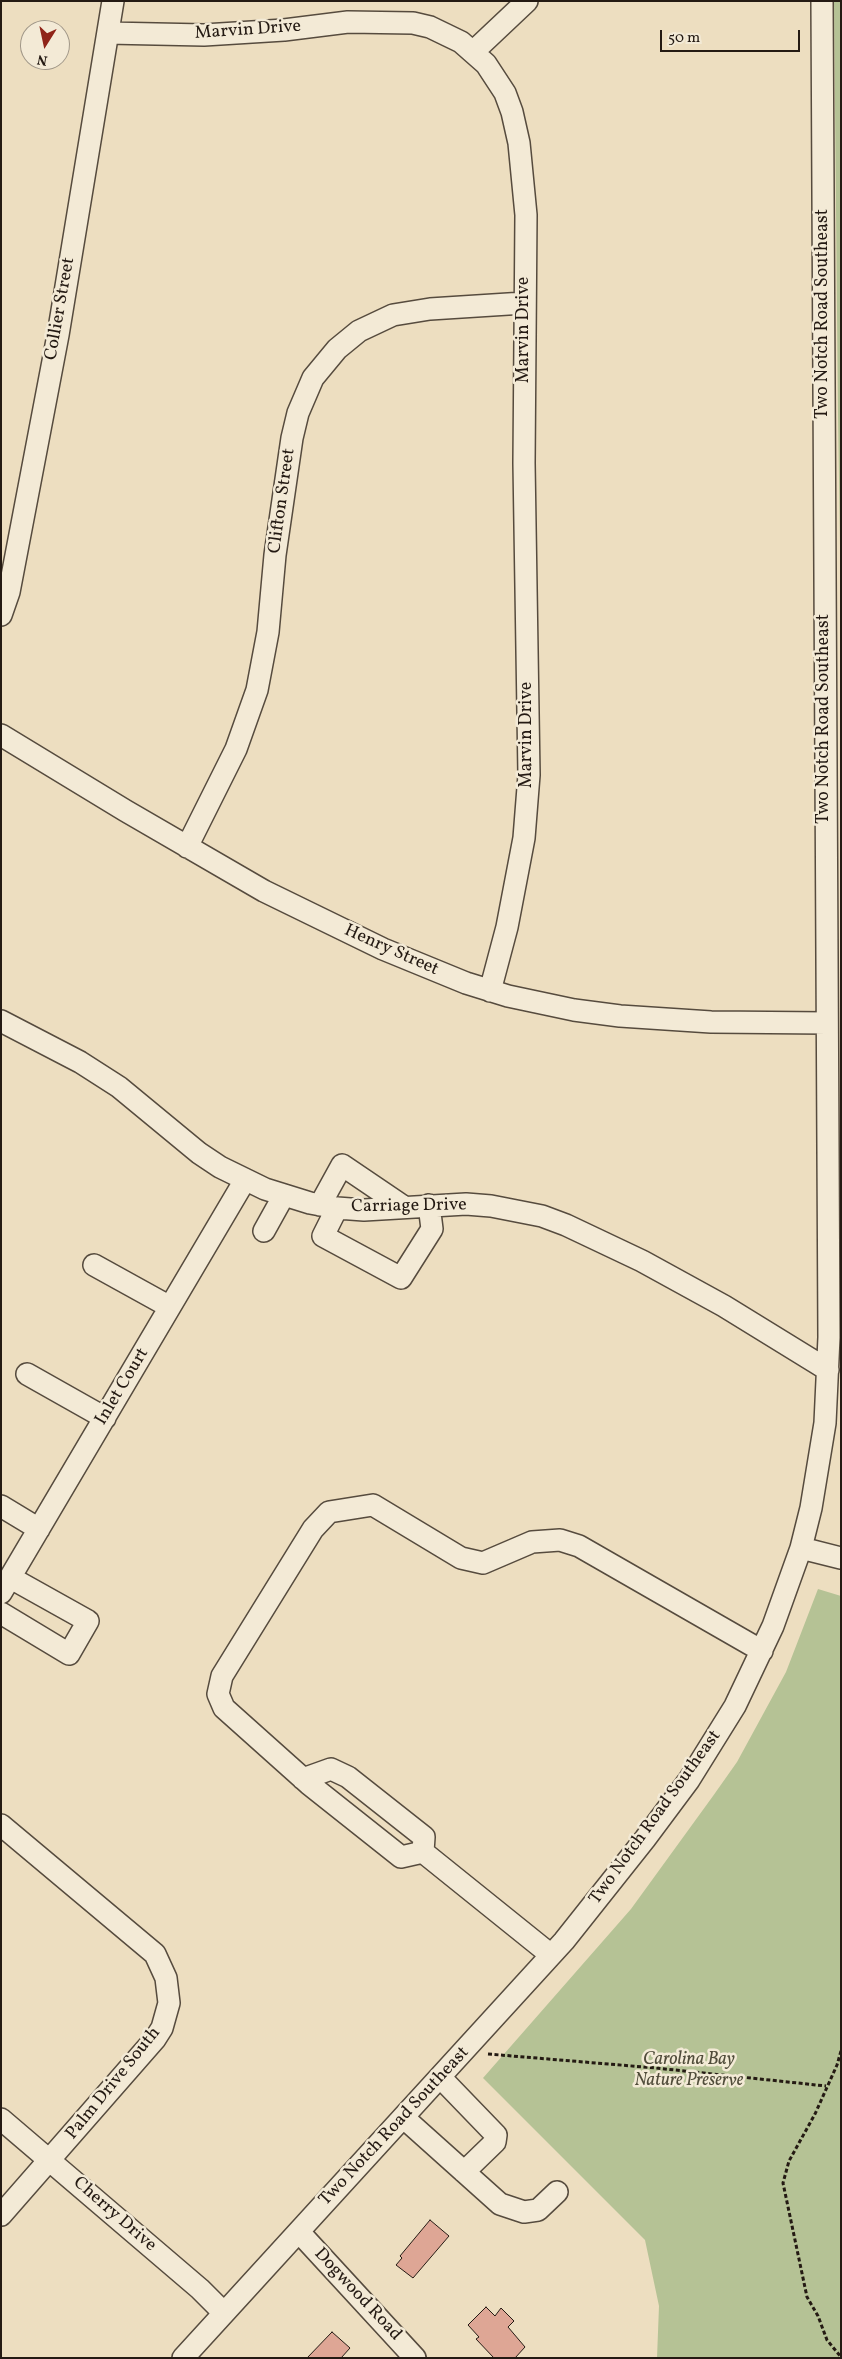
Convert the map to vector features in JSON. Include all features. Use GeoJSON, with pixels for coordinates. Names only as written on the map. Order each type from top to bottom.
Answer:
{"type":"FeatureCollection","features":[{"type":"Feature","properties":{"kind":"street","name":"Collier Street"},"geometry":{"type":"LineString","coordinates":[[1,615],[9,592],[58,335],[112,1]]}},
{"type":"Feature","properties":{"kind":"street"},"geometry":{"type":"LineString","coordinates":[[473,52],[527,1]]}},
{"type":"Feature","properties":{"kind":"street","name":"Two Notch Road Southeast"},"geometry":{"type":"LineString","coordinates":[[184,2358],[468,2048],[605,1891],[688,1780],[735,1706],[762,1651],[789,1585],[801,1548],[819,1466],[833,1415],[828,1370],[835,1304],[827,1023],[833,896],[822,1]]}},
{"type":"Feature","properties":{"kind":"street","name":"Marvin Drive"},"geometry":{"type":"LineString","coordinates":[[108,33],[204,35],[284,30],[348,22],[413,23],[446,34],[473,52],[486,64],[505,93],[512,112],[518,143],[526,215],[524,463],[528,798],[524,838],[507,927],[490,991]]}},
{"type":"Feature","properties":{"kind":"street","name":"Clifton Street"},"geometry":{"type":"LineString","coordinates":[[187,847],[236,749],[257,690],[268,632],[275,555],[292,438],[298,413],[313,378],[337,348],[360,331],[393,315],[430,309],[524,303]]}},
{"type":"Feature","properties":{"kind":"street","name":"Henry Street"},"geometry":{"type":"LineString","coordinates":[[1,735],[264,891],[383,949],[424,967],[490,991],[574,1010],[620,1016],[702,1022],[827,1023]]}},
{"type":"Feature","properties":{"kind":"street","name":"Carriage Drive"},"geometry":{"type":"LineString","coordinates":[[1,1021],[80,1062],[119,1087],[199,1153],[245,1180],[284,1195],[329,1206],[364,1210],[429,1205],[492,1206],[542,1216],[566,1225],[642,1261],[724,1306],[828,1370]]}},
{"type":"Feature","properties":{"kind":"street"},"geometry":{"type":"LineString","coordinates":[[404,1207],[342,1165],[329,1206],[323,1236],[402,1278],[432,1229],[429,1205]]}},
{"type":"Feature","properties":{"kind":"street","name":"Inlet Court"},"geometry":{"type":"LineString","coordinates":[[6,1586],[245,1180]]}},
{"type":"Feature","properties":{"kind":"street"},"geometry":{"type":"LineString","coordinates":[[264,1231],[284,1195]]}},
{"type":"Feature","properties":{"kind":"street"},"geometry":{"type":"LineString","coordinates":[[94,1265],[170,1307]]}},
{"type":"Feature","properties":{"kind":"street"},"geometry":{"type":"LineString","coordinates":[[27,1374],[105,1418]]}},
{"type":"Feature","properties":{"kind":"street"},"geometry":{"type":"LineString","coordinates":[[423,1852],[401,1857],[303,1779],[224,1708],[218,1694],[222,1676],[312,1529],[329,1512],[373,1505],[461,1558],[483,1563],[532,1542],[560,1540],[579,1546],[762,1651]]}},
{"type":"Feature","properties":{"kind":"street"},"geometry":{"type":"LineString","coordinates":[[1,1506],[39,1529]]}},
{"type":"Feature","properties":{"kind":"street"},"geometry":{"type":"LineString","coordinates":[[801,1548],[841,1558]]}},
{"type":"Feature","properties":{"kind":"street"},"geometry":{"type":"LineString","coordinates":[[1,1613],[69,1654],[88,1621],[6,1586]]}},
{"type":"Feature","properties":{"kind":"street"},"geometry":{"type":"LineString","coordinates":[[303,1779],[331,1768],[348,1777],[424,1837],[423,1852]]}},
{"type":"Feature","properties":{"kind":"street","name":"Palm Drive South"},"geometry":{"type":"LineString","coordinates":[[1,1825],[146,1945],[161,1965],[168,1990],[166,2016],[155,2039],[1,2215]]}},
{"type":"Feature","properties":{"kind":"street"},"geometry":{"type":"LineString","coordinates":[[423,1852],[551,1955]]}},
{"type":"Feature","properties":{"kind":"street"},"geometry":{"type":"LineString","coordinates":[[440,2078],[496,2135],[495,2142],[464,2172]]}},
{"type":"Feature","properties":{"kind":"street"},"geometry":{"type":"LineString","coordinates":[[404,2118],[500,2204],[524,2212],[538,2210],[557,2192]]}},
{"type":"Feature","properties":{"kind":"street","name":"Cherry Drive"},"geometry":{"type":"LineString","coordinates":[[1,2119],[193,2282],[224,2313]]}},
{"type":"Feature","properties":{"kind":"street","name":"Dogwood Road"},"geometry":{"type":"LineString","coordinates":[[298,2232],[415,2358]]}},
{"type":"Feature","properties":{"kind":"path"},"geometry":{"type":"LineString","coordinates":[[468,2048],[487,2054],[656,2068],[826,2086]]}},
{"type":"Feature","properties":{"kind":"path"},"geometry":{"type":"LineString","coordinates":[[841,2051],[837,2065],[815,2114],[789,2161],[783,2183],[807,2297],[818,2316],[827,2340],[841,2357]]}},
{"type":"Feature","properties":{"kind":"green space"},"geometry":{"type":"Polygon","coordinates":[[[834,1],[841,1],[841,612],[838,414],[834,1]]]}},
{"type":"Feature","properties":{"kind":"green space","name":"Carolina Bay Nature Preserve"},"geometry":{"type":"Polygon","coordinates":[[[818,1589],[841,1596],[841,2358],[657,2358],[659,2306],[645,2240],[483,2078],[631,1909],[737,1762],[786,1672],[818,1589]]]}},
{"type":"Feature","properties":{"kind":"building"},"geometry":{"type":"Polygon","coordinates":[[[430,2220],[449,2236],[413,2278],[396,2265],[402,2258],[400,2256],[430,2220]]]}},
{"type":"Feature","properties":{"kind":"building"},"geometry":{"type":"Polygon","coordinates":[[[486,2307],[495,2316],[501,2308],[514,2321],[508,2327],[525,2347],[515,2358],[494,2358],[476,2339],[479,2337],[468,2325],[486,2307]]]}},
{"type":"Feature","properties":{"kind":"building"},"geometry":{"type":"Polygon","coordinates":[[[332,2332],[350,2348],[341,2358],[307,2358],[332,2332]]]}}]}
